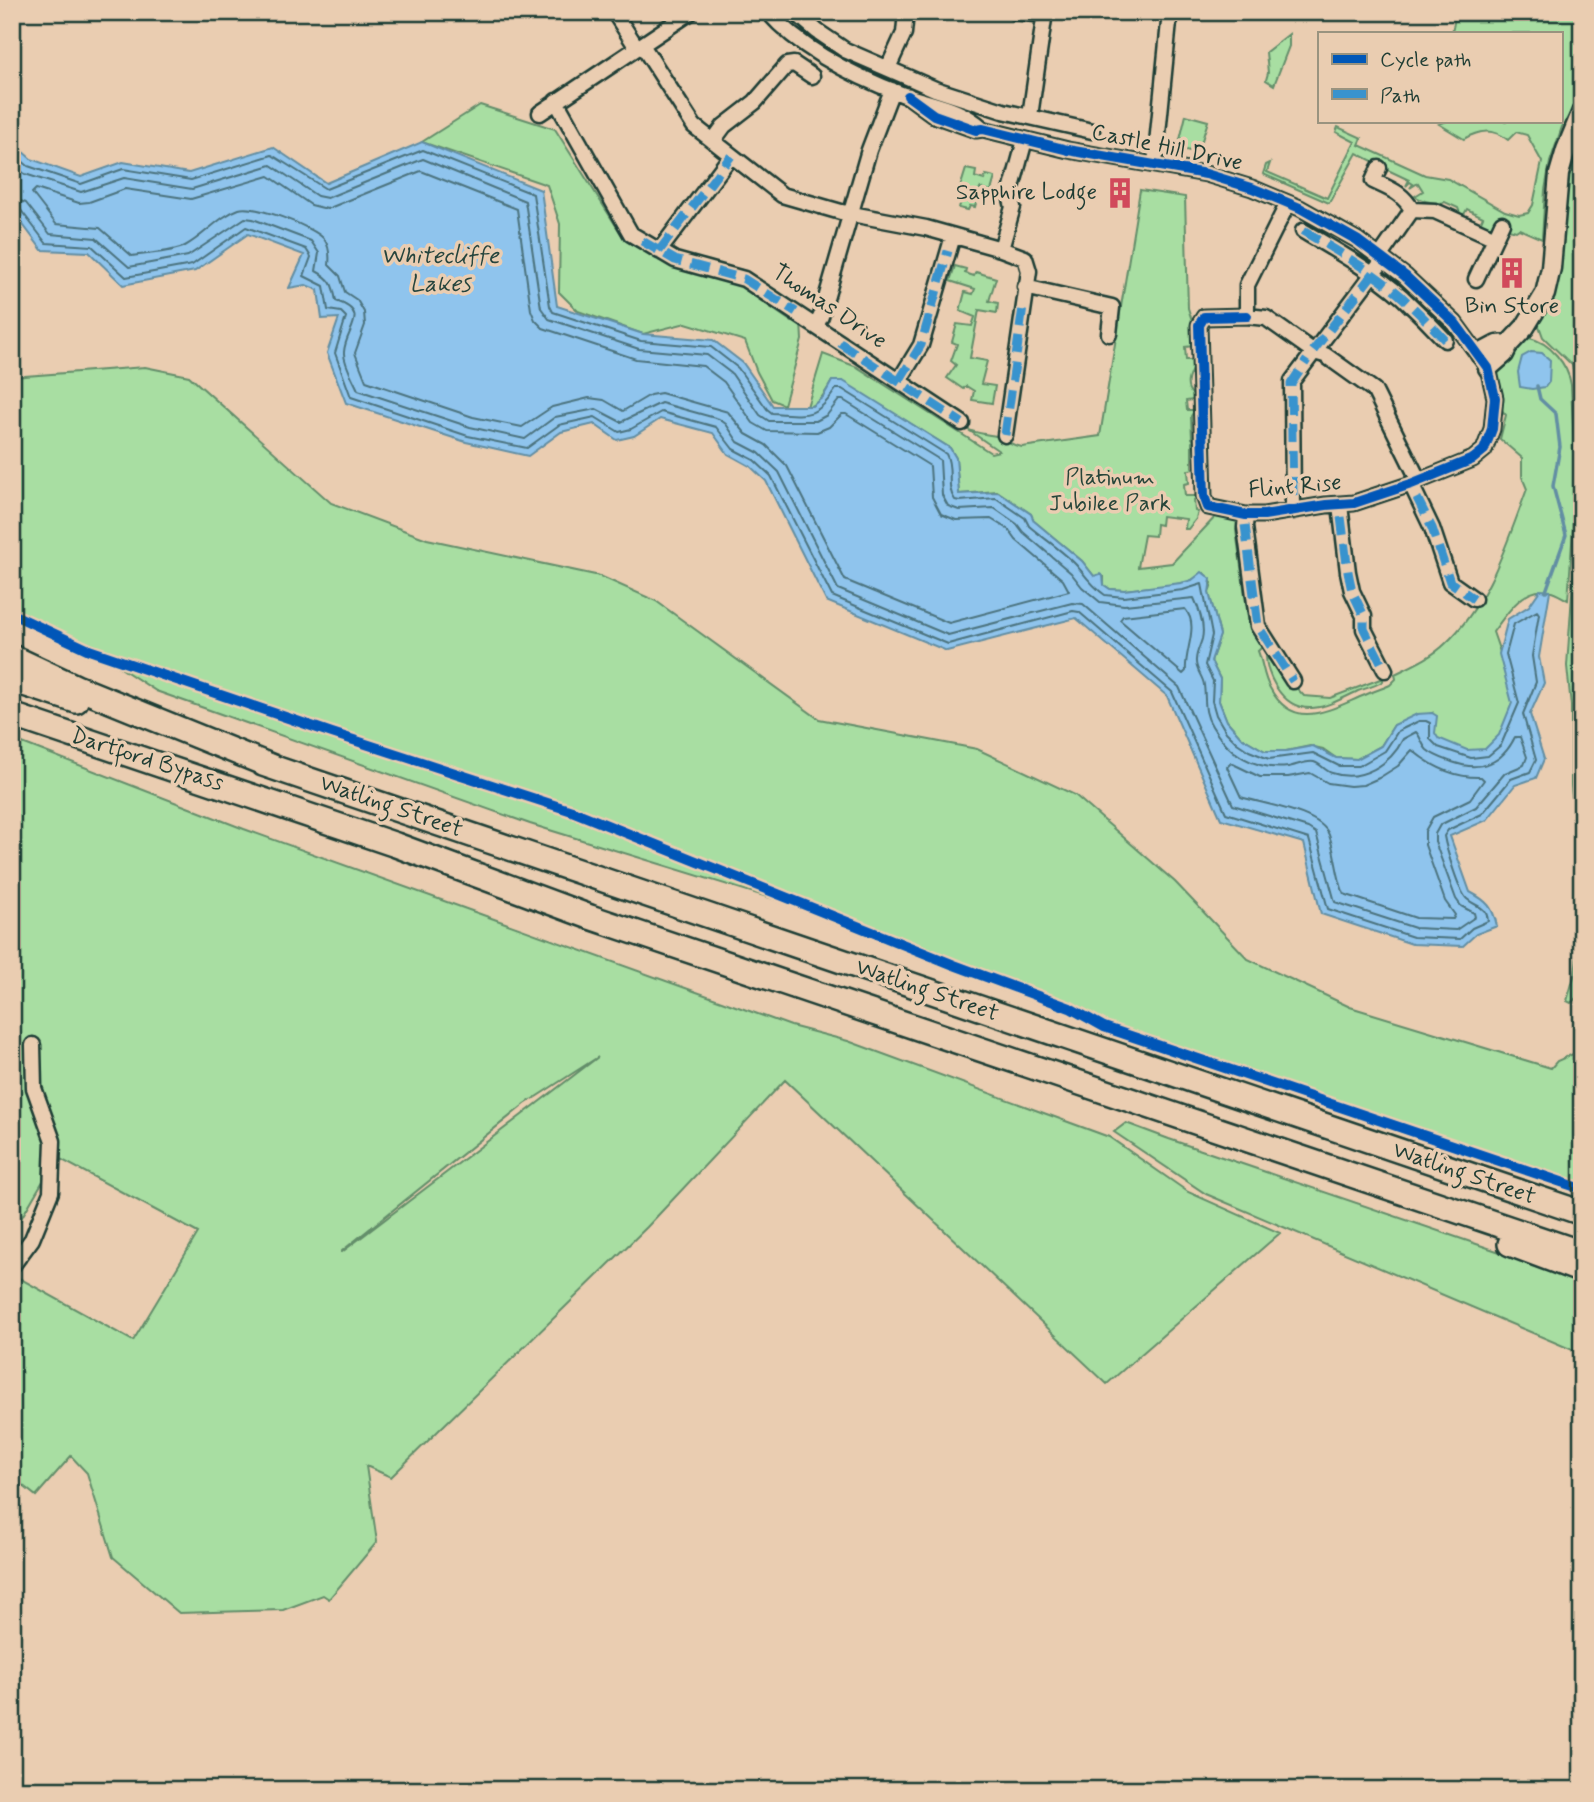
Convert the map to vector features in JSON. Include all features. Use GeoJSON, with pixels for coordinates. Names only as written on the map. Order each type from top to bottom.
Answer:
{"type":"FeatureCollection","features":[{"type":"Feature","properties":{"kind":"highway"},"geometry":{"type":"LineString","coordinates":[[12,657],[76,687],[265,764]]}},
{"type":"Feature","properties":{"kind":"highway","name":"Dartford Bypass"},"geometry":{"type":"LineString","coordinates":[[12,680],[265,764]]}},
{"type":"Feature","properties":{"kind":"highway","name":"Dartford Bypass"},"geometry":{"type":"LineString","coordinates":[[12,715],[282,805]]}},
{"type":"Feature","properties":{"kind":"highway","name":"Watling Street"},"geometry":{"type":"LineString","coordinates":[[265,764],[1582,1213]]}},
{"type":"Feature","properties":{"kind":"highway","name":"Watling Street"},"geometry":{"type":"LineString","coordinates":[[282,805],[590,917],[1582,1252]]}},
{"type":"Feature","properties":{"kind":"highway"},"geometry":{"type":"LineString","coordinates":[[1270,1147],[1477,1232],[1582,1271]]}},
{"type":"Feature","properties":{"kind":"street"},"geometry":{"type":"LineString","coordinates":[[614,12],[694,125],[782,195],[953,236],[1025,258],[1029,271],[1005,435]]}},
{"type":"Feature","properties":{"kind":"street"},"geometry":{"type":"LineString","coordinates":[[540,113],[691,12]]}},
{"type":"Feature","properties":{"kind":"street","name":"Castle Hill Drive"},"geometry":{"type":"LineString","coordinates":[[768,12],[803,44],[851,72],[908,96],[934,115],[976,130],[983,129],[1025,140],[1225,179],[1288,202],[1330,223],[1382,258],[1438,305],[1484,361]]}},
{"type":"Feature","properties":{"kind":"street"},"geometry":{"type":"LineString","coordinates":[[795,12],[838,45],[940,91],[1003,111],[1092,131]]}},
{"type":"Feature","properties":{"kind":"street"},"geometry":{"type":"LineString","coordinates":[[888,68],[904,33],[906,12]]}},
{"type":"Feature","properties":{"kind":"street"},"geometry":{"type":"LineString","coordinates":[[1014,12],[1044,14],[1030,116]]}},
{"type":"Feature","properties":{"kind":"street"},"geometry":{"type":"LineString","coordinates":[[1155,164],[1170,12]]}},
{"type":"Feature","properties":{"kind":"street"},"geometry":{"type":"LineString","coordinates":[[713,141],[729,121],[755,102],[787,65],[794,64],[812,76]]}},
{"type":"Feature","properties":{"kind":"street"},"geometry":{"type":"LineString","coordinates":[[816,326],[871,143],[892,90]]}},
{"type":"Feature","properties":{"kind":"street","name":"Thomas Drive"},"geometry":{"type":"LineString","coordinates":[[556,102],[631,234],[659,251],[691,265],[744,279],[962,423]]}},
{"type":"Feature","properties":{"kind":"street"},"geometry":{"type":"LineString","coordinates":[[1484,361],[1497,345],[1509,344],[1533,317],[1549,283],[1559,174],[1582,111]]}},
{"type":"Feature","properties":{"kind":"street"},"geometry":{"type":"LineString","coordinates":[[1001,249],[1013,207],[1010,195],[1025,140]]}},
{"type":"Feature","properties":{"kind":"street"},"geometry":{"type":"LineString","coordinates":[[659,251],[731,156]]}},
{"type":"Feature","properties":{"kind":"street"},"geometry":{"type":"LineString","coordinates":[[1378,168],[1373,181],[1401,194],[1412,210]]}},
{"type":"Feature","properties":{"kind":"street"},"geometry":{"type":"LineString","coordinates":[[1288,202],[1245,288],[1247,316],[1266,318],[1375,391],[1415,482],[1450,582],[1474,600]]}},
{"type":"Feature","properties":{"kind":"street"},"geometry":{"type":"LineString","coordinates":[[1412,210],[1434,211],[1495,238]]}},
{"type":"Feature","properties":{"kind":"street"},"geometry":{"type":"LineString","coordinates":[[1293,511],[1292,384],[1373,274],[1412,210]]}},
{"type":"Feature","properties":{"kind":"street"},"geometry":{"type":"LineString","coordinates":[[1476,279],[1502,223]]}},
{"type":"Feature","properties":{"kind":"street"},"geometry":{"type":"LineString","coordinates":[[1303,231],[1351,258],[1373,274],[1401,297],[1444,340]]}},
{"type":"Feature","properties":{"kind":"street"},"geometry":{"type":"LineString","coordinates":[[899,381],[920,347],[953,236]]}},
{"type":"Feature","properties":{"kind":"street"},"geometry":{"type":"LineString","coordinates":[[1025,287],[1112,307],[1109,334]]}},
{"type":"Feature","properties":{"kind":"street","name":"Flint Rise"},"geometry":{"type":"LineString","coordinates":[[1247,316],[1204,317],[1198,327],[1205,496],[1208,507],[1247,515],[1362,502],[1475,457],[1486,447],[1492,432],[1495,407],[1494,389],[1484,361]]}},
{"type":"Feature","properties":{"kind":"street"},"geometry":{"type":"LineString","coordinates":[[1340,505],[1352,591],[1364,616],[1364,629],[1385,670]]}},
{"type":"Feature","properties":{"kind":"street"},"geometry":{"type":"LineString","coordinates":[[1247,515],[1245,527],[1258,626],[1293,681]]}},
{"type":"Feature","properties":{"kind":"street"},"geometry":{"type":"LineString","coordinates":[[12,1266],[32,1239],[51,1192],[53,1142],[34,1088],[33,1045]]}},
{"type":"Feature","properties":{"kind":"green space"},"geometry":{"type":"Polygon","coordinates":[[[1456,12],[1582,12],[1582,94],[1562,127],[1550,162],[1542,239],[1519,229],[1516,231],[1494,225],[1487,228],[1479,226],[1483,217],[1467,209],[1462,218],[1458,208],[1445,202],[1434,203],[1418,198],[1415,196],[1423,191],[1418,183],[1410,188],[1413,184],[1410,182],[1406,186],[1409,180],[1388,170],[1382,178],[1386,168],[1357,153],[1329,203],[1263,174],[1266,165],[1270,163],[1267,172],[1327,198],[1355,142],[1336,132],[1338,127],[1362,138],[1359,145],[1425,175],[1448,179],[1505,211],[1519,215],[1528,213],[1533,205],[1542,162],[1527,135],[1516,132],[1508,140],[1486,132],[1464,139],[1439,124],[1562,122],[1562,32],[1452,32],[1456,12]]]}},
{"type":"Feature","properties":{"kind":"green space"},"geometry":{"type":"Polygon","coordinates":[[[1289,34],[1289,46],[1274,85],[1266,80],[1266,52],[1289,34]]]}},
{"type":"Feature","properties":{"kind":"green space"},"geometry":{"type":"Polygon","coordinates":[[[480,105],[555,129],[625,240],[658,260],[739,285],[744,283],[751,289],[751,294],[792,322],[801,322],[802,340],[784,405],[772,400],[745,341],[686,323],[643,334],[578,311],[559,292],[560,224],[547,185],[422,142],[480,105]]]}},
{"type":"Feature","properties":{"kind":"green space"},"geometry":{"type":"Polygon","coordinates":[[[1186,115],[1208,121],[1198,153],[1178,148],[1186,115]]]}},
{"type":"Feature","properties":{"kind":"green space"},"geometry":{"type":"Polygon","coordinates":[[[1582,130],[1582,992],[1571,1003],[1567,1001],[1575,973],[1579,941],[1579,883],[1571,785],[1571,706],[1567,666],[1579,495],[1577,391],[1572,365],[1543,337],[1538,323],[1547,307],[1564,184],[1582,130]]]}},
{"type":"Feature","properties":{"kind":"green space"},"geometry":{"type":"Polygon","coordinates":[[[966,169],[976,171],[975,177],[984,180],[986,175],[995,177],[991,191],[980,188],[975,207],[970,206],[968,210],[959,208],[964,189],[960,188],[966,169]]]}},
{"type":"Feature","properties":{"kind":"green space","name":"Platinum Jubilee Park"},"geometry":{"type":"Polygon","coordinates":[[[1140,190],[1185,197],[1188,308],[1193,324],[1194,346],[1185,347],[1186,360],[1193,360],[1188,385],[1193,400],[1186,401],[1187,410],[1195,410],[1191,416],[1194,441],[1192,467],[1195,469],[1188,470],[1189,483],[1184,484],[1185,496],[1198,496],[1194,500],[1195,511],[1198,512],[1188,529],[1185,529],[1186,519],[1162,516],[1161,525],[1156,524],[1155,536],[1144,535],[1138,567],[1172,563],[1218,514],[1239,520],[1236,530],[1249,625],[1262,647],[1258,651],[1268,683],[1280,702],[1290,710],[1313,714],[1390,685],[1396,679],[1395,674],[1421,661],[1445,644],[1460,628],[1485,592],[1527,489],[1522,477],[1522,458],[1500,439],[1506,415],[1500,408],[1498,369],[1520,342],[1529,338],[1544,344],[1562,362],[1571,385],[1576,488],[1568,600],[1548,591],[1531,593],[1509,611],[1493,632],[1537,759],[1382,806],[1432,713],[1394,725],[1381,746],[1357,759],[1336,758],[1323,749],[1310,746],[1286,751],[1265,751],[1241,737],[1227,721],[1219,701],[1220,679],[1211,661],[1220,635],[1209,593],[1212,583],[1204,573],[1188,582],[1124,590],[1110,589],[1104,585],[1104,577],[1094,576],[1082,561],[1034,521],[1031,514],[997,491],[959,494],[956,458],[950,448],[843,382],[832,381],[819,400],[807,407],[823,354],[857,367],[991,453],[999,451],[969,430],[999,437],[1022,447],[1100,436],[1140,190]]]}},
{"type":"Feature","properties":{"kind":"green space"},"geometry":{"type":"Polygon","coordinates":[[[955,266],[966,269],[965,273],[974,276],[976,272],[996,278],[989,301],[998,303],[997,313],[979,310],[970,358],[987,361],[981,384],[995,386],[992,403],[972,400],[974,391],[966,386],[963,389],[947,378],[956,365],[951,361],[957,344],[952,342],[957,324],[972,326],[975,317],[960,311],[965,292],[973,294],[975,289],[950,281],[955,266]]]}},
{"type":"Feature","properties":{"kind":"green space"},"geometry":{"type":"Polygon","coordinates":[[[145,367],[189,376],[331,503],[427,539],[600,576],[656,601],[819,719],[977,749],[1075,795],[1175,882],[1248,959],[1350,1007],[1551,1068],[1557,1061],[1582,1050],[1580,1185],[1101,1024],[1076,1008],[949,960],[900,938],[530,824],[156,691],[90,648],[12,611],[12,377],[145,367]]]}},
{"type":"Feature","properties":{"kind":"green space"},"geometry":{"type":"Polygon","coordinates":[[[1266,656],[1288,685],[1292,683],[1304,696],[1330,698],[1383,678],[1383,681],[1325,705],[1304,708],[1294,705],[1276,687],[1266,656]]]}},
{"type":"Feature","properties":{"kind":"green space"},"geometry":{"type":"Polygon","coordinates":[[[12,739],[244,829],[791,1026],[848,1041],[1109,1137],[1188,1192],[1280,1233],[1107,1384],[785,1080],[647,1227],[391,1477],[366,1466],[377,1542],[329,1599],[323,1595],[283,1610],[179,1613],[113,1557],[87,1473],[71,1456],[36,1496],[12,1477],[12,1304],[19,1278],[133,1341],[198,1233],[57,1157],[12,1234],[12,739]],[[598,1057],[525,1104],[342,1252],[598,1057]]]}},
{"type":"Feature","properties":{"kind":"green space"},"geometry":{"type":"Polygon","coordinates":[[[1126,1123],[1582,1280],[1582,1354],[1206,1194],[1114,1132],[1126,1123]]]}},
{"type":"Feature","properties":{"kind":"water","name":"Whitecliffe Lakes"},"geometry":{"type":"Polygon","coordinates":[[[12,142],[31,159],[81,177],[123,162],[189,173],[273,147],[326,183],[422,142],[541,190],[557,306],[643,334],[713,340],[743,363],[773,406],[812,406],[823,397],[832,381],[843,381],[950,448],[956,458],[959,494],[998,492],[1031,514],[1034,521],[1082,561],[1094,576],[1103,576],[1104,585],[1110,589],[1124,590],[1181,583],[1192,580],[1202,572],[1211,579],[1209,593],[1220,635],[1211,661],[1220,679],[1219,701],[1227,721],[1241,737],[1265,751],[1286,751],[1313,746],[1336,758],[1357,759],[1381,746],[1394,725],[1417,714],[1432,713],[1437,716],[1435,733],[1438,738],[1467,750],[1485,749],[1499,735],[1512,703],[1499,654],[1508,619],[1529,606],[1540,590],[1550,591],[1539,657],[1544,683],[1530,714],[1544,759],[1536,778],[1515,785],[1487,820],[1450,836],[1470,892],[1488,905],[1497,926],[1476,934],[1463,946],[1412,944],[1321,914],[1304,843],[1221,819],[1167,696],[1076,618],[947,651],[826,601],[766,481],[750,466],[728,454],[713,433],[660,419],[634,436],[617,440],[594,424],[561,432],[528,456],[466,442],[346,403],[327,353],[339,318],[322,319],[318,290],[306,285],[289,288],[304,255],[248,234],[195,271],[123,285],[89,252],[42,250],[15,214],[12,214],[12,142]]]}},
{"type":"Feature","properties":{"kind":"water"},"geometry":{"type":"Polygon","coordinates":[[[1531,352],[1542,353],[1550,360],[1549,382],[1545,387],[1520,387],[1518,372],[1522,357],[1531,352]]]}},
{"type":"Feature","properties":{"kind":"waterway"},"geometry":{"type":"LineString","coordinates":[[1537,386],[1540,399],[1556,414],[1560,447],[1553,486],[1566,535],[1546,591]]}},
{"type":"Feature","properties":{"kind":"marked path"},"geometry":{"type":"LineString","coordinates":[[659,251],[731,156]]}},
{"type":"Feature","properties":{"kind":"marked path"},"geometry":{"type":"LineString","coordinates":[[1303,231],[1391,288],[1445,340]]}},
{"type":"Feature","properties":{"kind":"marked path"},"geometry":{"type":"LineString","coordinates":[[642,241],[675,260],[744,279],[796,312]]}},
{"type":"Feature","properties":{"kind":"marked path"},"geometry":{"type":"LineString","coordinates":[[899,381],[921,345],[948,251]]}},
{"type":"Feature","properties":{"kind":"marked path"},"geometry":{"type":"LineString","coordinates":[[1313,351],[1376,270]]}},
{"type":"Feature","properties":{"kind":"marked path"},"geometry":{"type":"LineString","coordinates":[[1005,435],[1023,307]]}},
{"type":"Feature","properties":{"kind":"marked path"},"geometry":{"type":"LineString","coordinates":[[840,343],[962,423]]}},
{"type":"Feature","properties":{"kind":"marked path"},"geometry":{"type":"LineString","coordinates":[[1293,495],[1291,384],[1307,360]]}},
{"type":"Feature","properties":{"kind":"marked path"},"geometry":{"type":"LineString","coordinates":[[1417,498],[1432,528],[1450,582],[1474,599]]}},
{"type":"Feature","properties":{"kind":"marked path"},"geometry":{"type":"LineString","coordinates":[[1341,517],[1352,591],[1364,616],[1364,629],[1385,670]]}},
{"type":"Feature","properties":{"kind":"marked path"},"geometry":{"type":"LineString","coordinates":[[1245,525],[1258,626],[1293,681]]}},
{"type":"Feature","properties":{"kind":"cycle path"},"geometry":{"type":"LineString","coordinates":[[908,96],[934,115],[976,130],[983,129],[1068,150],[1206,174],[1252,188],[1300,208],[1357,240],[1405,276],[1455,323],[1488,368],[1495,398],[1492,429],[1484,450],[1473,459],[1354,503],[1264,515],[1246,515],[1208,507],[1204,496],[1199,325],[1204,317],[1247,316]]}},
{"type":"Feature","properties":{"kind":"cycle path"},"geometry":{"type":"LineString","coordinates":[[12,614],[89,650],[572,811],[954,965],[1070,1008],[1104,1027],[1582,1189]]}},
{"type":"Feature","properties":{"kind":"place","name":"Sapphire Lodge"},"geometry":{"type":"Point","coordinates":[1120,193]}},
{"type":"Feature","properties":{"kind":"place","name":"Bin Store"},"geometry":{"type":"Point","coordinates":[1512,273]}}]}
